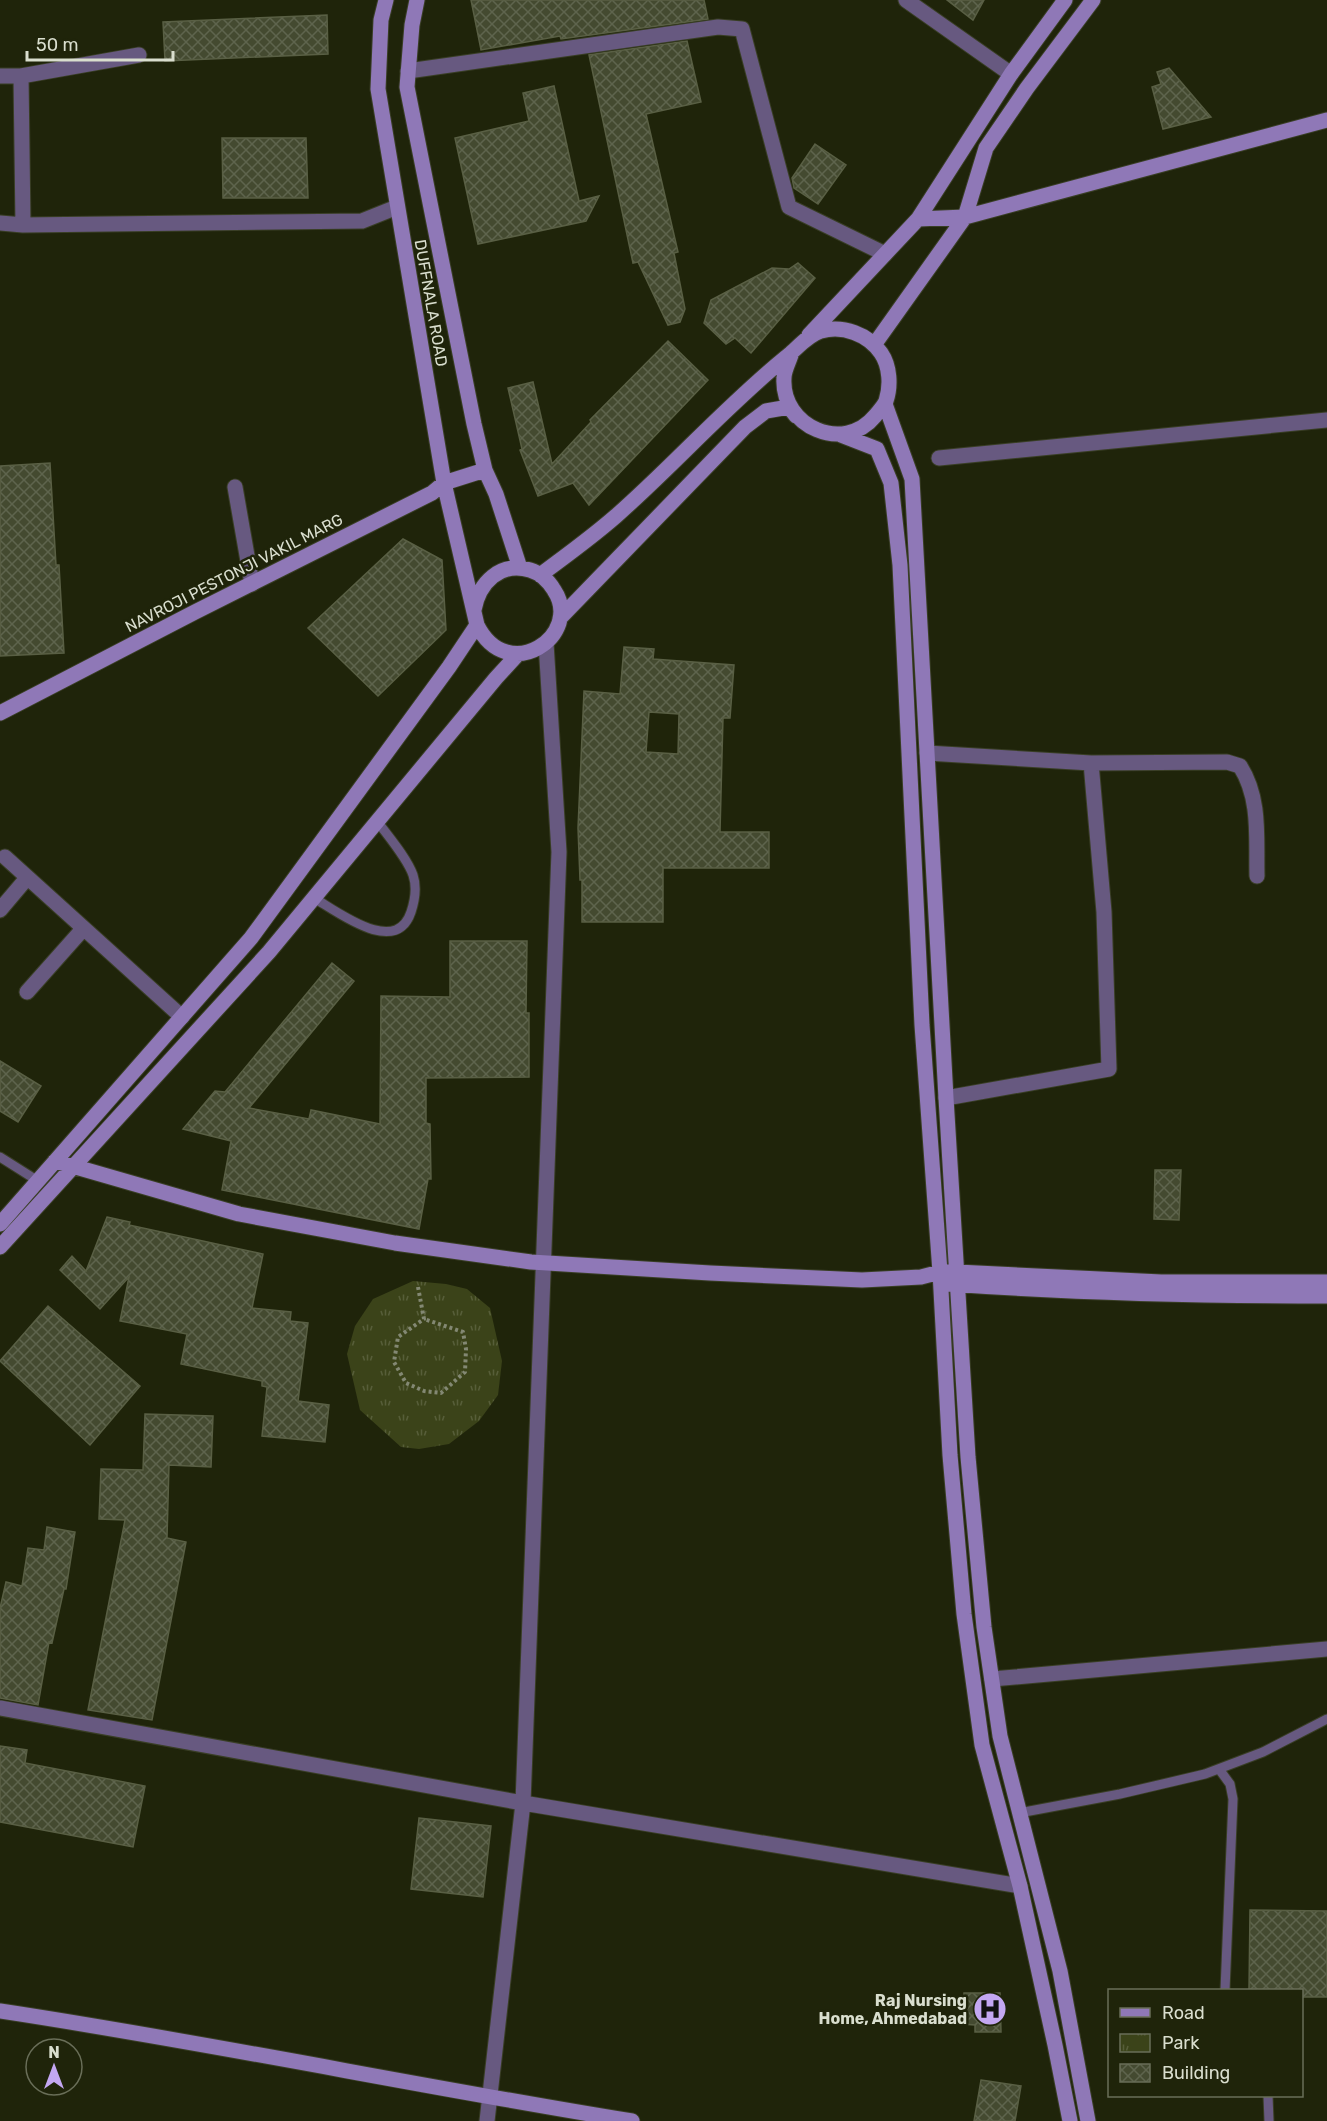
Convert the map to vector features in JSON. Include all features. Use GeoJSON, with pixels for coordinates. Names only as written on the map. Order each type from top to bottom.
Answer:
{"type":"FeatureCollection","features":[{"type":"Feature","properties":{"kind":"main road","name":"DUFFNALA ROAD"},"geometry":{"type":"LineString","coordinates":[[386,0],[381,20],[378,89],[444,483],[475,617]]}},
{"type":"Feature","properties":{"kind":"main road"},"geometry":{"type":"LineString","coordinates":[[417,0],[412,25],[407,87],[485,470],[496,494],[520,568]]}},
{"type":"Feature","properties":{"kind":"main road"},"geometry":{"type":"LineString","coordinates":[[540,574],[615,517],[792,352],[918,219],[1011,74],[1065,0]]}},
{"type":"Feature","properties":{"kind":"main road"},"geometry":{"type":"LineString","coordinates":[[874,345],[965,217],[986,148],[1027,88],[1093,0]]}},
{"type":"Feature","properties":{"kind":"main road"},"geometry":{"type":"LineString","coordinates":[[918,219],[965,217],[1327,120]]}},
{"type":"Feature","properties":{"kind":"main road"},"geometry":{"type":"LineString","coordinates":[[805,339],[820,332],[839,329],[860,334],[882,355],[889,372],[889,390],[885,404],[868,424],[852,433],[841,435]]}},
{"type":"Feature","properties":{"kind":"main road"},"geometry":{"type":"LineString","coordinates":[[792,352],[784,377],[785,395],[791,408],[803,423]]}},
{"type":"Feature","properties":{"kind":"main road"},"geometry":{"type":"LineString","coordinates":[[885,404],[912,479],[945,1098],[968,1457],[984,1628],[1000,1736],[1060,1971],[1088,2121]]}},
{"type":"Feature","properties":{"kind":"main road"},"geometry":{"type":"LineString","coordinates":[[560,618],[745,428],[766,411],[789,408],[803,423],[823,433],[841,435],[877,449],[891,483],[900,565],[922,1013],[950,1455],[964,1614],[982,1745],[1020,1886],[1070,2121]]}},
{"type":"Feature","properties":{"kind":"main road","name":"NAVROJI PESTONJI VAKIL MARG"},"geometry":{"type":"LineString","coordinates":[[0,713],[432,493],[444,483],[485,470]]}},
{"type":"Feature","properties":{"kind":"main road"},"geometry":{"type":"LineString","coordinates":[[0,1224],[251,938],[448,667],[475,617],[477,596],[483,585],[494,575],[506,569],[520,568],[540,574],[550,583],[557,593],[560,605],[560,618],[555,632],[546,643],[538,649],[518,654],[504,652],[492,646],[482,637],[475,617]]}},
{"type":"Feature","properties":{"kind":"main road"},"geometry":{"type":"LineString","coordinates":[[0,1247],[269,952],[488,687],[518,654]]}},
{"type":"Feature","properties":{"kind":"main road"},"geometry":{"type":"LineString","coordinates":[[55,1161],[238,1214],[395,1243],[542,1263],[862,1280],[921,1277],[1327,1282]]}},
{"type":"Feature","properties":{"kind":"main road"},"geometry":{"type":"LineString","coordinates":[[958,1278],[1052,1291],[1222,1296],[1327,1296]]}},
{"type":"Feature","properties":{"kind":"main road"},"geometry":{"type":"LineString","coordinates":[[0,2011],[124,2029],[490,2098],[632,2121]]}},
{"type":"Feature","properties":{"kind":"street"},"geometry":{"type":"LineString","coordinates":[[906,0],[1011,74]]}},
{"type":"Feature","properties":{"kind":"street"},"geometry":{"type":"LineString","coordinates":[[408,71],[718,27],[742,29],[789,207],[885,254]]}},
{"type":"Feature","properties":{"kind":"street"},"geometry":{"type":"LineString","coordinates":[[0,76],[21,76],[139,56]]}},
{"type":"Feature","properties":{"kind":"street"},"geometry":{"type":"LineString","coordinates":[[21,76],[23,225]]}},
{"type":"Feature","properties":{"kind":"street"},"geometry":{"type":"LineString","coordinates":[[0,223],[23,225],[362,220],[397,207]]}},
{"type":"Feature","properties":{"kind":"street"},"geometry":{"type":"LineString","coordinates":[[939,458],[1327,420]]}},
{"type":"Feature","properties":{"kind":"street"},"geometry":{"type":"LineString","coordinates":[[235,487],[252,584]]}},
{"type":"Feature","properties":{"kind":"street"},"geometry":{"type":"LineString","coordinates":[[487,2121],[523,1803],[559,852],[546,643]]}},
{"type":"Feature","properties":{"kind":"street"},"geometry":{"type":"LineString","coordinates":[[927,753],[1091,763],[1227,762],[1240,766],[1249,780],[1255,803],[1257,876]]}},
{"type":"Feature","properties":{"kind":"street"},"geometry":{"type":"LineString","coordinates":[[945,1098],[1109,1070],[1104,912],[1091,763]]}},
{"type":"Feature","properties":{"kind":"street"},"geometry":{"type":"LineString","coordinates":[[5,857],[182,1017]]}},
{"type":"Feature","properties":{"kind":"street"},"geometry":{"type":"LineString","coordinates":[[0,910],[27,878]]}},
{"type":"Feature","properties":{"kind":"street"},"geometry":{"type":"LineString","coordinates":[[27,992],[83,929]]}},
{"type":"Feature","properties":{"kind":"street"},"geometry":{"type":"LineString","coordinates":[[992,1679],[1327,1649]]}},
{"type":"Feature","properties":{"kind":"street"},"geometry":{"type":"LineString","coordinates":[[0,1708],[523,1803],[1020,1886]]}},
{"type":"Feature","properties":{"kind":"lane"},"geometry":{"type":"LineString","coordinates":[[314,898],[366,927],[392,932],[401,928],[410,916],[414,903],[413,875],[377,821]]}},
{"type":"Feature","properties":{"kind":"lane"},"geometry":{"type":"LineString","coordinates":[[0,1157],[38,1181]]}},
{"type":"Feature","properties":{"kind":"lane"},"geometry":{"type":"LineString","coordinates":[[1019,1813],[1120,1794],[1206,1774],[1263,1752],[1327,1719]]}},
{"type":"Feature","properties":{"kind":"lane"},"geometry":{"type":"LineString","coordinates":[[1220,1769],[1230,1784],[1233,1799],[1225,1989]]}},
{"type":"Feature","properties":{"kind":"lane"},"geometry":{"type":"LineString","coordinates":[[1268,2097],[1269,2121]]}},
{"type":"Feature","properties":{"kind":"path"},"geometry":{"type":"LineString","coordinates":[[418,1287],[424,1319]]}},
{"type":"Feature","properties":{"kind":"path"},"geometry":{"type":"LineString","coordinates":[[424,1319],[463,1332],[466,1349],[465,1372],[441,1393],[424,1391],[406,1383],[394,1362],[399,1337],[424,1319]]}},
{"type":"Feature","properties":{"kind":"green space"},"geometry":{"type":"Polygon","coordinates":[[[413,1281],[446,1284],[467,1289],[490,1308],[502,1361],[498,1395],[479,1421],[449,1444],[419,1449],[401,1447],[360,1410],[347,1354],[355,1326],[373,1299],[413,1281]]]}},
{"type":"Feature","properties":{"kind":"building"},"geometry":{"type":"Polygon","coordinates":[[[471,0],[704,0],[708,19],[561,39],[560,36],[481,50],[471,0]]]}},
{"type":"Feature","properties":{"kind":"building"},"geometry":{"type":"Polygon","coordinates":[[[947,0],[984,0],[973,20],[947,0]]]}},
{"type":"Feature","properties":{"kind":"building"},"geometry":{"type":"Polygon","coordinates":[[[327,15],[328,54],[165,61],[163,22],[327,15]]]}},
{"type":"Feature","properties":{"kind":"building"},"geometry":{"type":"Polygon","coordinates":[[[687,41],[701,102],[646,114],[678,252],[674,253],[685,309],[680,322],[668,325],[638,262],[633,263],[589,55],[687,41]]]}},
{"type":"Feature","properties":{"kind":"building"},"geometry":{"type":"Polygon","coordinates":[[[1169,68],[1211,117],[1163,129],[1152,87],[1161,84],[1157,72],[1169,68]]]}},
{"type":"Feature","properties":{"kind":"building"},"geometry":{"type":"Polygon","coordinates":[[[554,86],[579,201],[599,196],[586,221],[478,244],[455,138],[529,121],[523,93],[554,86]]]}},
{"type":"Feature","properties":{"kind":"building"},"geometry":{"type":"Polygon","coordinates":[[[222,138],[306,138],[308,198],[223,198],[222,138]]]}},
{"type":"Feature","properties":{"kind":"building"},"geometry":{"type":"Polygon","coordinates":[[[815,144],[846,165],[818,204],[794,188],[792,178],[815,144]]]}},
{"type":"Feature","properties":{"kind":"building"},"geometry":{"type":"Polygon","coordinates":[[[798,263],[815,278],[751,353],[735,338],[726,344],[704,323],[711,300],[772,268],[789,269],[798,263]]]}},
{"type":"Feature","properties":{"kind":"building"},"geometry":{"type":"Polygon","coordinates":[[[668,341],[708,380],[589,505],[573,483],[538,496],[520,450],[522,449],[508,388],[533,382],[552,464],[591,422],[590,420],[668,341]]]}},
{"type":"Feature","properties":{"kind":"building"},"geometry":{"type":"Polygon","coordinates":[[[50,463],[64,653],[0,656],[0,466],[50,463]]]}},
{"type":"Feature","properties":{"kind":"building"},"geometry":{"type":"Polygon","coordinates":[[[403,539],[442,560],[446,630],[378,696],[308,628],[403,539]]]}},
{"type":"Feature","properties":{"kind":"building"},"geometry":{"type":"Polygon","coordinates":[[[624,647],[654,649],[653,659],[734,665],[730,718],[723,718],[720,832],[769,832],[769,868],[663,868],[663,922],[582,922],[578,828],[584,691],[620,694],[624,647]],[[649,712],[646,752],[678,754],[679,714],[649,712]]]}},
{"type":"Feature","properties":{"kind":"building"},"geometry":{"type":"Polygon","coordinates":[[[450,941],[527,941],[526,1013],[529,1013],[529,1077],[426,1078],[426,1123],[430,1124],[431,1179],[428,1179],[419,1229],[222,1190],[231,1141],[183,1129],[215,1091],[225,1092],[332,963],[354,981],[249,1108],[309,1119],[311,1110],[380,1124],[381,996],[450,997],[450,941]]]}},
{"type":"Feature","properties":{"kind":"building"},"geometry":{"type":"Polygon","coordinates":[[[0,1061],[41,1086],[18,1122],[0,1111],[0,1061]]]}},
{"type":"Feature","properties":{"kind":"building"},"geometry":{"type":"Polygon","coordinates":[[[1155,1170],[1181,1170],[1179,1220],[1154,1219],[1155,1170]]]}},
{"type":"Feature","properties":{"kind":"building"},"geometry":{"type":"Polygon","coordinates":[[[107,1217],[130,1222],[129,1225],[263,1254],[252,1308],[291,1312],[290,1321],[308,1323],[298,1401],[329,1405],[325,1442],[262,1436],[267,1387],[262,1386],[262,1381],[181,1364],[187,1334],[120,1321],[129,1277],[100,1309],[60,1270],[72,1256],[86,1271],[107,1217]]]}},
{"type":"Feature","properties":{"kind":"building"},"geometry":{"type":"Polygon","coordinates":[[[48,1306],[140,1386],[90,1445],[0,1361],[48,1306]]]}},
{"type":"Feature","properties":{"kind":"building"},"geometry":{"type":"Polygon","coordinates":[[[145,1414],[213,1416],[211,1467],[169,1465],[167,1538],[186,1542],[152,1720],[88,1710],[125,1520],[99,1519],[101,1469],[143,1470],[145,1414]]]}},
{"type":"Feature","properties":{"kind":"building"},"geometry":{"type":"Polygon","coordinates":[[[47,1527],[75,1532],[66,1589],[64,1589],[52,1643],[49,1642],[38,1705],[0,1698],[0,1608],[6,1582],[22,1586],[28,1548],[44,1550],[47,1527]]]}},
{"type":"Feature","properties":{"kind":"building"},"geometry":{"type":"Polygon","coordinates":[[[0,1746],[27,1750],[25,1763],[145,1786],[133,1847],[0,1822],[0,1746]]]}},
{"type":"Feature","properties":{"kind":"building"},"geometry":{"type":"Polygon","coordinates":[[[419,1818],[491,1826],[483,1897],[411,1889],[419,1818]]]}},
{"type":"Feature","properties":{"kind":"building"},"geometry":{"type":"Polygon","coordinates":[[[1250,1910],[1327,1911],[1327,1997],[1303,1997],[1303,1989],[1249,1989],[1250,1910]]]}},
{"type":"Feature","properties":{"kind":"building"},"geometry":{"type":"Polygon","coordinates":[[[964,1993],[1000,1993],[1001,2032],[975,2032],[975,2025],[962,2024],[964,1993]]]}},
{"type":"Feature","properties":{"kind":"building"},"geometry":{"type":"Polygon","coordinates":[[[981,2080],[1021,2086],[1015,2121],[974,2121],[981,2080]]]}},
{"type":"Feature","properties":{"kind":"place","name":"Raj Nursing Home, Ahmedabad"},"geometry":{"type":"Point","coordinates":[990,2009]}}]}
